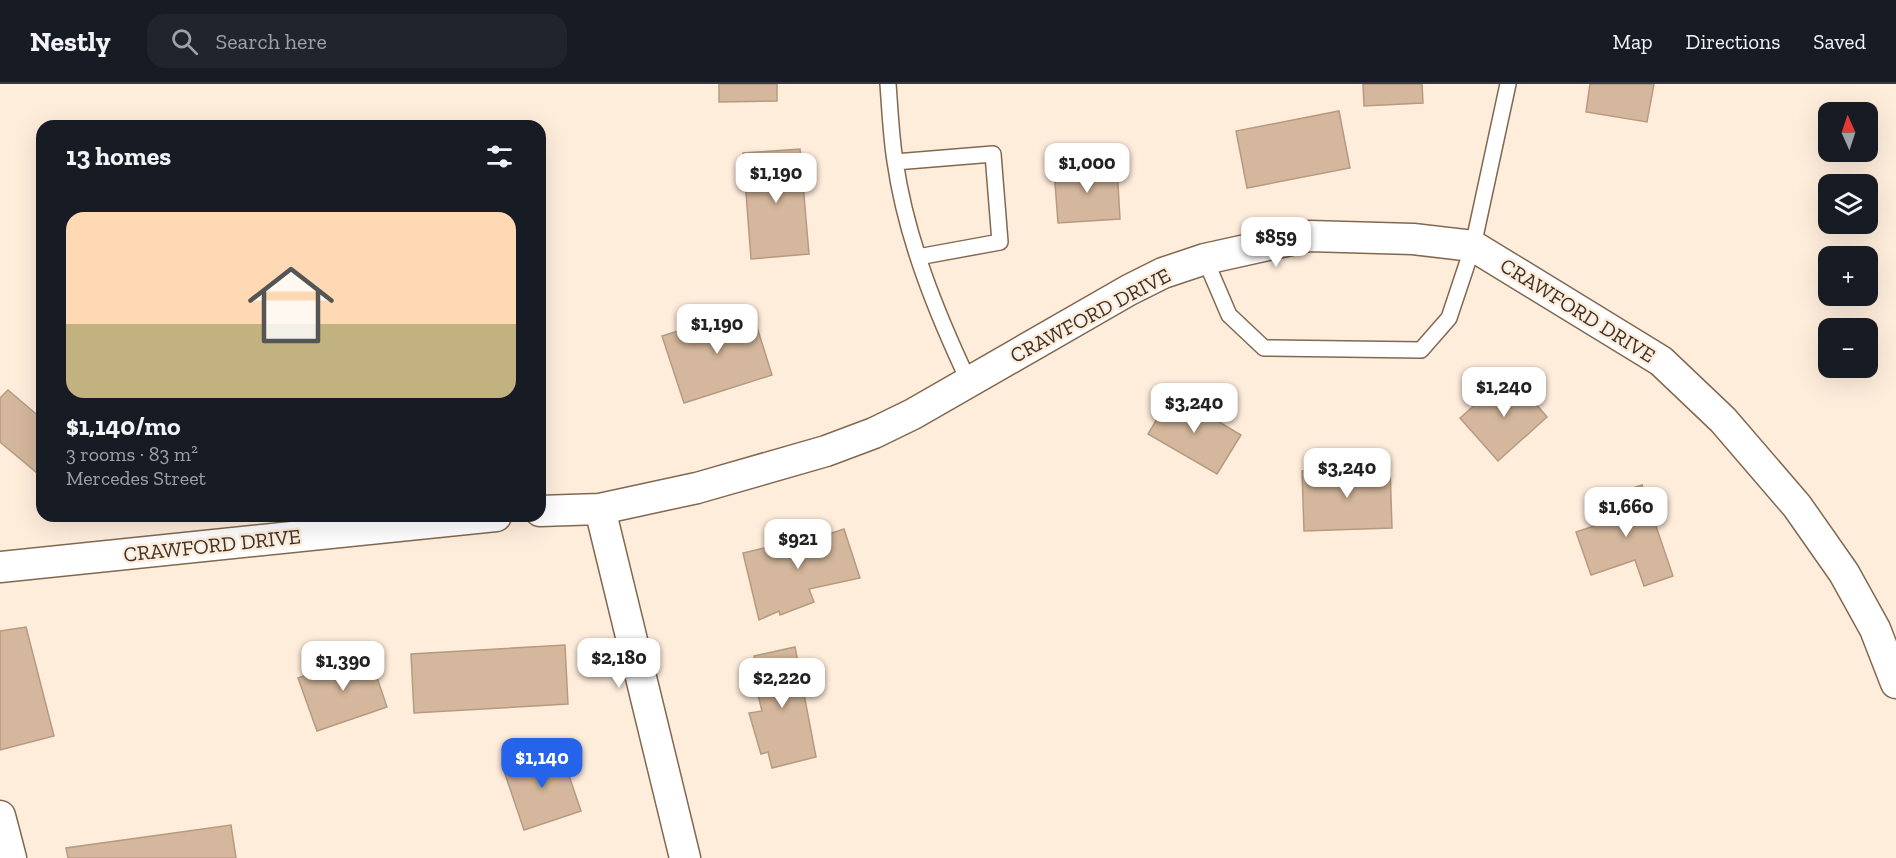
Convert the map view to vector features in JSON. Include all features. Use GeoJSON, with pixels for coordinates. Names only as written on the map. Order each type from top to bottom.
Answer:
{"type":"FeatureCollection","features":[{"type":"Feature","properties":{"kind":"street","name":"CRAWFORD DRIVE"},"geometry":{"type":"LineString","coordinates":[[546,511],[600,509],[697,488],[826,451],[903,419],[1129,290],[1163,273],[1205,259],[1309,236],[1413,239],[1473,246],[1514,268],[1661,361],[1723,420],[1797,506],[1844,573],[1875,629],[1896,683]]}},
{"type":"Feature","properties":{"kind":"street"},"geometry":{"type":"LineString","coordinates":[[600,509],[685,858]]}},
{"type":"Feature","properties":{"kind":"street","name":"CRAWFORD DRIVE"},"geometry":{"type":"LineString","coordinates":[[0,567],[438,522]]}},
{"type":"Feature","properties":{"kind":"street"},"geometry":{"type":"LineString","coordinates":[[0,816],[11,858]]}},
{"type":"Feature","properties":{"kind":"lane"},"geometry":{"type":"LineString","coordinates":[[888,84],[895,162],[918,257],[936,311],[969,382]]}},
{"type":"Feature","properties":{"kind":"lane"},"geometry":{"type":"LineString","coordinates":[[1205,259],[1229,315],[1264,348],[1421,350],[1449,318],[1473,246],[1509,84]]}},
{"type":"Feature","properties":{"kind":"lane"},"geometry":{"type":"LineString","coordinates":[[895,162],[993,154],[1000,242],[918,257]]}},
{"type":"Feature","properties":{"kind":"building"},"geometry":{"type":"Polygon","coordinates":[[[719,84],[777,84],[777,101],[719,102],[719,84]]]}},
{"type":"Feature","properties":{"kind":"building"},"geometry":{"type":"Polygon","coordinates":[[[1363,84],[1422,84],[1423,103],[1364,106],[1363,84]]]}},
{"type":"Feature","properties":{"kind":"building"},"geometry":{"type":"Polygon","coordinates":[[[1590,84],[1654,84],[1647,122],[1586,112],[1590,84]]]}},
{"type":"Feature","properties":{"kind":"building"},"geometry":{"type":"Polygon","coordinates":[[[1339,111],[1350,168],[1247,188],[1236,131],[1339,111]]]}},
{"type":"Feature","properties":{"kind":"building"},"geometry":{"type":"Polygon","coordinates":[[[800,149],[809,254],[751,259],[743,153],[800,149]]]}},
{"type":"Feature","properties":{"kind":"building"},"geometry":{"type":"Polygon","coordinates":[[[1117,166],[1120,219],[1058,223],[1054,170],[1117,166]]]}},
{"type":"Feature","properties":{"kind":"building"},"geometry":{"type":"Polygon","coordinates":[[[751,308],[772,375],[684,403],[662,336],[751,308]]]}},
{"type":"Feature","properties":{"kind":"building"},"geometry":{"type":"Polygon","coordinates":[[[1510,374],[1547,417],[1498,461],[1460,418],[1510,374]]]}},
{"type":"Feature","properties":{"kind":"building"},"geometry":{"type":"Polygon","coordinates":[[[8,390],[36,414],[36,472],[0,442],[0,398],[8,390]]]}},
{"type":"Feature","properties":{"kind":"building"},"geometry":{"type":"Polygon","coordinates":[[[1172,394],[1241,435],[1217,474],[1148,434],[1172,394]]]}},
{"type":"Feature","properties":{"kind":"building"},"geometry":{"type":"Polygon","coordinates":[[[1390,467],[1392,528],[1304,531],[1302,471],[1390,467]]]}},
{"type":"Feature","properties":{"kind":"building"},"geometry":{"type":"Polygon","coordinates":[[[1642,485],[1673,576],[1644,586],[1635,560],[1591,575],[1576,532],[1606,522],[1598,500],[1642,485]]]}},
{"type":"Feature","properties":{"kind":"building"},"geometry":{"type":"Polygon","coordinates":[[[810,529],[814,539],[844,529],[860,578],[809,589],[814,602],[780,615],[779,611],[759,620],[743,553],[772,546],[771,539],[810,529]]]}},
{"type":"Feature","properties":{"kind":"building"},"geometry":{"type":"Polygon","coordinates":[[[26,627],[54,736],[0,750],[0,631],[26,627]]]}},
{"type":"Feature","properties":{"kind":"building"},"geometry":{"type":"Polygon","coordinates":[[[565,645],[568,704],[414,713],[411,654],[565,645]]]}},
{"type":"Feature","properties":{"kind":"building"},"geometry":{"type":"Polygon","coordinates":[[[795,647],[816,757],[772,768],[768,752],[761,754],[749,713],[762,711],[752,671],[757,669],[754,656],[795,647]]]}},
{"type":"Feature","properties":{"kind":"building"},"geometry":{"type":"Polygon","coordinates":[[[369,654],[387,707],[317,731],[298,678],[369,654]]]}},
{"type":"Feature","properties":{"kind":"building"},"geometry":{"type":"Polygon","coordinates":[[[560,749],[581,811],[524,830],[503,768],[560,749]]]}},
{"type":"Feature","properties":{"kind":"building"},"geometry":{"type":"Polygon","coordinates":[[[231,825],[236,858],[68,858],[66,848],[231,825]]]}}]}
